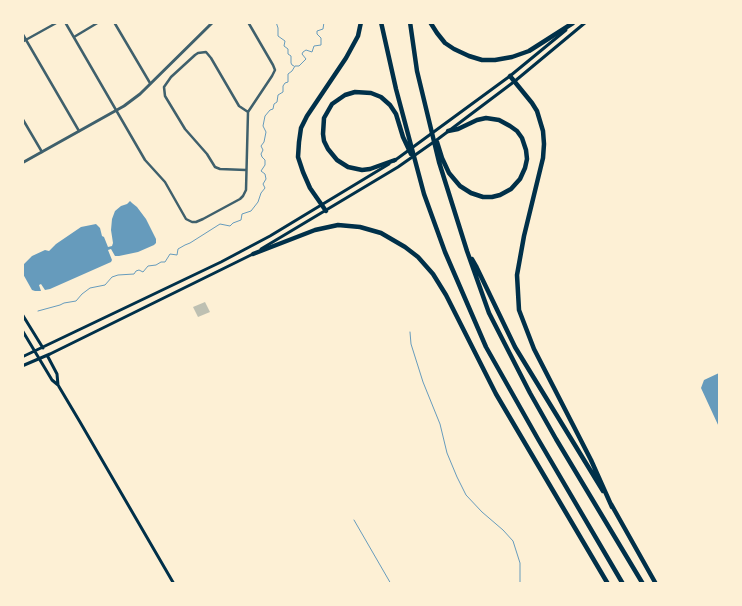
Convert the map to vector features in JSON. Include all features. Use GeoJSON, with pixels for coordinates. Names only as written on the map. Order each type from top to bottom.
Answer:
{"type":"FeatureCollection","features":[{"type":"Feature","properties":{"kind":"highway"},"geometry":{"type":"LineString","coordinates":[[326,211],[310,188],[298,156],[301,128],[346,58],[358,36],[361,22]]}},
{"type":"Feature","properties":{"kind":"highway"},"geometry":{"type":"LineString","coordinates":[[381,22],[396,89],[424,194],[445,252],[486,347],[623,584]]}},
{"type":"Feature","properties":{"kind":"highway"},"geometry":{"type":"LineString","coordinates":[[410,22],[417,71],[439,162],[489,313],[556,439],[643,584]]}},
{"type":"Feature","properties":{"kind":"highway"},"geometry":{"type":"LineString","coordinates":[[430,22],[437,33],[454,49],[482,60],[512,57],[529,51],[573,23]]}},
{"type":"Feature","properties":{"kind":"highway"},"geometry":{"type":"LineString","coordinates":[[510,76],[537,111],[543,130],[544,144],[543,158],[524,236],[517,275],[519,310],[534,349],[591,460],[612,507]]}},
{"type":"Feature","properties":{"kind":"highway"},"geometry":{"type":"LineString","coordinates":[[395,160],[362,170],[348,167],[337,160],[328,149],[323,134],[324,118],[332,104],[345,95],[355,92],[371,93],[381,97],[396,114],[403,137],[416,164]]}},
{"type":"Feature","properties":{"kind":"highway"},"geometry":{"type":"LineString","coordinates":[[427,112],[442,158],[449,172],[463,189],[479,196],[496,196],[515,186],[526,163],[526,150],[524,142],[510,126],[499,120],[486,118],[448,131]]}},
{"type":"Feature","properties":{"kind":"highway"},"geometry":{"type":"LineString","coordinates":[[252,254],[315,230],[338,225],[360,226],[381,233],[418,257],[433,274],[446,295],[496,394],[608,584]]}},
{"type":"Feature","properties":{"kind":"highway"},"geometry":{"type":"LineString","coordinates":[[467,251],[515,347],[612,507],[656,584]]}},
{"type":"Feature","properties":{"kind":"main road"},"geometry":{"type":"LineString","coordinates":[[22,366],[49,355],[252,254],[326,211],[398,167],[438,139],[515,81],[586,22]]}},
{"type":"Feature","properties":{"kind":"main road"},"geometry":{"type":"LineString","coordinates":[[22,357],[221,262],[322,205],[404,154],[510,76],[573,23]]}},
{"type":"Feature","properties":{"kind":"main road"},"geometry":{"type":"LineString","coordinates":[[22,314],[43,348]]}},
{"type":"Feature","properties":{"kind":"main road"},"geometry":{"type":"LineString","coordinates":[[22,330],[52,380],[58,385],[174,584]]}},
{"type":"Feature","properties":{"kind":"main road"},"geometry":{"type":"LineString","coordinates":[[49,355],[57,374],[58,385]]}},
{"type":"Feature","properties":{"kind":"street"},"geometry":{"type":"LineString","coordinates":[[22,42],[58,22]]}},
{"type":"Feature","properties":{"kind":"street"},"geometry":{"type":"LineString","coordinates":[[65,22],[146,160],[166,182],[188,220],[192,222],[196,222],[243,196],[246,190],[248,112],[275,70],[248,22]]}},
{"type":"Feature","properties":{"kind":"street"},"geometry":{"type":"LineString","coordinates":[[74,37],[99,22]]}},
{"type":"Feature","properties":{"kind":"street"},"geometry":{"type":"LineString","coordinates":[[114,22],[150,83]]}},
{"type":"Feature","properties":{"kind":"street"},"geometry":{"type":"LineString","coordinates":[[22,163],[116,110],[140,94],[213,22]]}},
{"type":"Feature","properties":{"kind":"street"},"geometry":{"type":"LineString","coordinates":[[22,33],[79,131]]}},
{"type":"Feature","properties":{"kind":"street"},"geometry":{"type":"LineString","coordinates":[[246,170],[220,169],[215,167],[207,154],[185,129],[164,96],[164,87],[194,55],[198,52],[206,52],[239,106],[248,112]]}},
{"type":"Feature","properties":{"kind":"street"},"geometry":{"type":"LineString","coordinates":[[22,118],[42,152]]}},
{"type":"Feature","properties":{"kind":"street"},"geometry":{"type":"LineString","coordinates":[[43,348],[49,355]]}},
{"type":"Feature","properties":{"kind":"water"},"geometry":{"type":"Polygon","coordinates":[[[130,201],[146,219],[156,239],[154,245],[138,252],[119,256],[115,256],[111,249],[108,250],[111,262],[50,289],[45,290],[41,284],[39,285],[41,291],[32,290],[23,274],[22,266],[32,256],[45,250],[49,251],[81,227],[96,224],[100,228],[108,247],[112,246],[111,230],[115,211],[130,201]]]}},
{"type":"Feature","properties":{"kind":"water"},"geometry":{"type":"Polygon","coordinates":[[[719,373],[719,427],[701,388],[704,380],[719,373]]]}},
{"type":"Feature","properties":{"kind":"building"},"geometry":{"type":"Polygon","coordinates":[[[205,302],[210,312],[198,317],[193,307],[205,302]]]}},
{"type":"Feature","properties":{"kind":"waterway"},"geometry":{"type":"LineString","coordinates":[[276,22],[278,36],[285,41],[284,46],[288,49],[291,63],[294,66]]}},
{"type":"Feature","properties":{"kind":"waterway"},"geometry":{"type":"LineString","coordinates":[[38,311],[76,301],[90,288],[105,285],[112,277],[134,274],[139,270],[143,272],[148,266],[165,262],[170,254],[177,255],[178,249],[220,224],[230,226],[241,220],[242,214],[251,211],[265,188],[263,184],[266,179],[265,174],[261,171],[265,165],[265,160],[261,154],[263,150],[261,146],[266,132],[263,126],[265,116],[273,109],[278,95],[283,92],[283,86],[288,82],[288,74],[295,66],[299,66],[306,59],[302,54],[303,52],[306,50],[312,52],[314,46],[321,45],[321,38],[317,31],[323,29],[324,22]]}},
{"type":"Feature","properties":{"kind":"waterway"},"geometry":{"type":"LineString","coordinates":[[410,332],[411,344],[423,382],[440,424],[447,453],[457,477],[466,495],[513,541],[520,563],[520,584]]}},
{"type":"Feature","properties":{"kind":"waterway"},"geometry":{"type":"LineString","coordinates":[[354,520],[391,584]]}}]}
